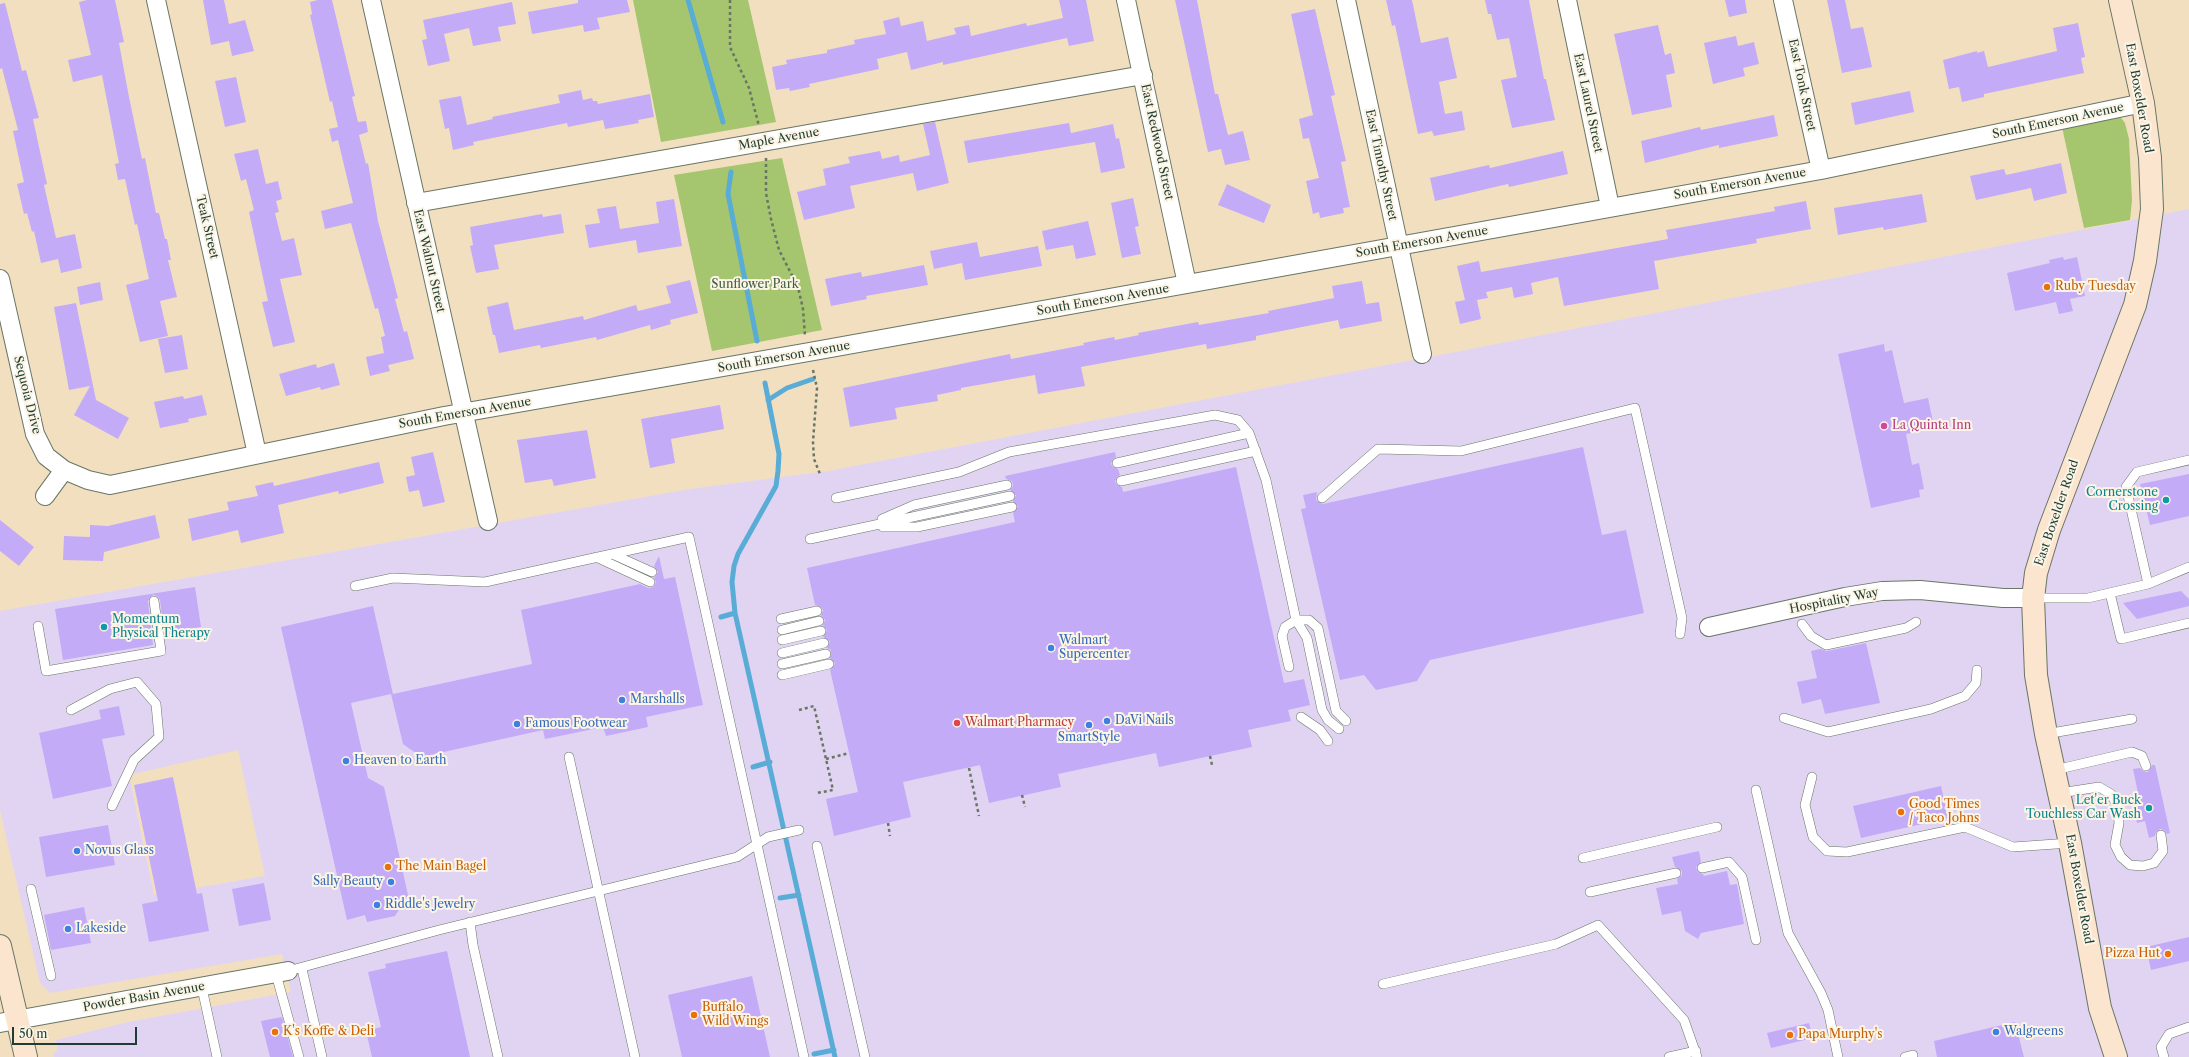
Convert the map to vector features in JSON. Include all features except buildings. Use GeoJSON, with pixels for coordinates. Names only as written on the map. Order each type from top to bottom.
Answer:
{"type":"FeatureCollection","features":[{"type":"Feature","properties":{"kind":"main road","name":"East Boxelder Road"},"geometry":{"type":"LineString","coordinates":[[2116,1057],[2100,1008],[2070,843],[2046,734],[2036,675],[2033,598],[2036,573],[2049,530],[2135,305],[2152,209],[2150,158],[2142,103],[2120,0]]}},
{"type":"Feature","properties":{"kind":"main road"},"geometry":{"type":"LineString","coordinates":[[0,946],[9,1021],[26,1057]]}},
{"type":"Feature","properties":{"kind":"street","name":"Teak Street"},"geometry":{"type":"LineString","coordinates":[[156,0],[257,454]]}},
{"type":"Feature","properties":{"kind":"street","name":"East Walnut Street"},"geometry":{"type":"LineString","coordinates":[[371,0],[488,521]]}},
{"type":"Feature","properties":{"kind":"street","name":"East Redwood Street"},"geometry":{"type":"LineString","coordinates":[[1126,0],[1187,284]]}},
{"type":"Feature","properties":{"kind":"street","name":"East Timothy Street"},"geometry":{"type":"LineString","coordinates":[[1346,0],[1422,354]]}},
{"type":"Feature","properties":{"kind":"street","name":"East Laurel Street"},"geometry":{"type":"LineString","coordinates":[[1567,0],[1610,207]]}},
{"type":"Feature","properties":{"kind":"street","name":"East Tonk Street"},"geometry":{"type":"LineString","coordinates":[[1783,0],[1821,170]]}},
{"type":"Feature","properties":{"kind":"street","name":"Maple Avenue"},"geometry":{"type":"LineString","coordinates":[[416,204],[1143,75]]}},
{"type":"Feature","properties":{"kind":"street","name":"South Emerson Avenue"},"geometry":{"type":"LineString","coordinates":[[64,470],[88,480],[110,485],[464,412],[1821,170],[2142,103]]}},
{"type":"Feature","properties":{"kind":"street","name":"Sequoia Drive"},"geometry":{"type":"LineString","coordinates":[[0,279],[35,434],[46,456],[64,470]]}},
{"type":"Feature","properties":{"kind":"street"},"geometry":{"type":"LineString","coordinates":[[45,496],[64,470]]}},
{"type":"Feature","properties":{"kind":"street","name":"Hospitality Way"},"geometry":{"type":"LineString","coordinates":[[1709,627],[1845,597],[1882,591],[1920,590],[2003,598],[2033,598]]}},
{"type":"Feature","properties":{"kind":"street","name":"Powder Basin Avenue"},"geometry":{"type":"LineString","coordinates":[[9,1021],[202,988],[289,971]]}},
{"type":"Feature","properties":{"kind":"lane"},"geometry":{"type":"LineString","coordinates":[[1322,498],[1378,449],[1461,451],[1635,408],[1682,618],[1680,634]]}},
{"type":"Feature","properties":{"kind":"lane"},"geometry":{"type":"LineString","coordinates":[[836,498],[959,472],[1009,452],[1215,415],[1238,420],[1249,433],[1266,480],[1296,620],[1306,638],[1322,710],[1328,720],[1339,729]]}},
{"type":"Feature","properties":{"kind":"lane"},"geometry":{"type":"LineString","coordinates":[[1117,463],[1249,433]]}},
{"type":"Feature","properties":{"kind":"lane"},"geometry":{"type":"LineString","coordinates":[[1121,481],[1256,451]]}},
{"type":"Feature","properties":{"kind":"lane"},"geometry":{"type":"LineString","coordinates":[[2148,584],[2126,487],[2137,472],[2189,460]]}},
{"type":"Feature","properties":{"kind":"lane"},"geometry":{"type":"LineString","coordinates":[[864,527],[914,505],[1007,485]]}},
{"type":"Feature","properties":{"kind":"lane"},"geometry":{"type":"LineString","coordinates":[[810,539],[1010,496]]}},
{"type":"Feature","properties":{"kind":"lane"},"geometry":{"type":"LineString","coordinates":[[864,527],[917,527],[1012,507]]}},
{"type":"Feature","properties":{"kind":"lane"},"geometry":{"type":"LineString","coordinates":[[355,586],[394,578],[485,582],[689,537],[758,843],[804,1057]]}},
{"type":"Feature","properties":{"kind":"lane"},"geometry":{"type":"LineString","coordinates":[[612,554],[652,572]]}},
{"type":"Feature","properties":{"kind":"lane"},"geometry":{"type":"LineString","coordinates":[[596,557],[650,582]]}},
{"type":"Feature","properties":{"kind":"lane"},"geometry":{"type":"LineString","coordinates":[[2033,598],[2088,598],[2148,584],[2189,567]]}},
{"type":"Feature","properties":{"kind":"lane"},"geometry":{"type":"LineString","coordinates":[[2110,593],[2121,639],[2189,623]]}},
{"type":"Feature","properties":{"kind":"lane"},"geometry":{"type":"LineString","coordinates":[[38,626],[46,671],[161,651],[154,601]]}},
{"type":"Feature","properties":{"kind":"lane"},"geometry":{"type":"LineString","coordinates":[[781,619],[817,611]]}},
{"type":"Feature","properties":{"kind":"lane"},"geometry":{"type":"LineString","coordinates":[[1289,667],[1282,636],[1285,627],[1296,620],[1310,620],[1318,628],[1336,711],[1346,721]]}},
{"type":"Feature","properties":{"kind":"lane"},"geometry":{"type":"LineString","coordinates":[[782,630],[819,621]]}},
{"type":"Feature","properties":{"kind":"lane"},"geometry":{"type":"LineString","coordinates":[[1802,624],[1811,636],[1826,645],[1906,628],[1916,622]]}},
{"type":"Feature","properties":{"kind":"lane"},"geometry":{"type":"LineString","coordinates":[[782,640],[821,631]]}},
{"type":"Feature","properties":{"kind":"lane"},"geometry":{"type":"LineString","coordinates":[[782,653],[824,643]]}},
{"type":"Feature","properties":{"kind":"lane"},"geometry":{"type":"LineString","coordinates":[[782,664],[826,654]]}},
{"type":"Feature","properties":{"kind":"lane"},"geometry":{"type":"LineString","coordinates":[[782,675],[829,664]]}},
{"type":"Feature","properties":{"kind":"lane"},"geometry":{"type":"LineString","coordinates":[[1784,718],[1828,732],[1931,710],[1965,696],[1976,683],[1977,670]]}},
{"type":"Feature","properties":{"kind":"lane"},"geometry":{"type":"LineString","coordinates":[[71,710],[110,690],[137,682],[156,704],[159,737],[134,760],[112,806]]}},
{"type":"Feature","properties":{"kind":"lane"},"geometry":{"type":"LineString","coordinates":[[1301,717],[1320,730],[1328,741]]}},
{"type":"Feature","properties":{"kind":"lane"},"geometry":{"type":"LineString","coordinates":[[2046,734],[2132,719]]}},
{"type":"Feature","properties":{"kind":"lane"},"geometry":{"type":"LineString","coordinates":[[2055,770],[2132,752],[2142,756],[2146,766]]}},
{"type":"Feature","properties":{"kind":"lane"},"geometry":{"type":"LineString","coordinates":[[569,757],[635,1057]]}},
{"type":"Feature","properties":{"kind":"lane"},"geometry":{"type":"LineString","coordinates":[[1812,777],[1805,806],[1813,836],[1827,851],[1847,852],[1965,827],[2013,847],[2070,843]]}},
{"type":"Feature","properties":{"kind":"lane"},"geometry":{"type":"LineString","coordinates":[[2060,793],[2099,787],[2111,794],[2118,807],[2119,823],[2115,845],[2121,857],[2130,865],[2143,866],[2154,863],[2163,851],[2161,835]]}},
{"type":"Feature","properties":{"kind":"lane"},"geometry":{"type":"LineString","coordinates":[[1756,790],[1788,933],[1821,993],[1828,1010],[1838,1057]]}},
{"type":"Feature","properties":{"kind":"lane"},"geometry":{"type":"LineString","coordinates":[[1582,858],[1718,827]]}},
{"type":"Feature","properties":{"kind":"lane"},"geometry":{"type":"LineString","coordinates":[[289,971],[470,922],[737,857],[768,837],[799,830]]}},
{"type":"Feature","properties":{"kind":"lane"},"geometry":{"type":"LineString","coordinates":[[818,846],[865,1057]]}},
{"type":"Feature","properties":{"kind":"lane"},"geometry":{"type":"LineString","coordinates":[[1702,868],[1729,862],[1742,877],[1756,940]]}},
{"type":"Feature","properties":{"kind":"lane"},"geometry":{"type":"LineString","coordinates":[[1590,892],[1676,873]]}},
{"type":"Feature","properties":{"kind":"lane"},"geometry":{"type":"LineString","coordinates":[[31,889],[51,976]]}},
{"type":"Feature","properties":{"kind":"lane"},"geometry":{"type":"LineString","coordinates":[[470,922],[473,945],[498,1057]]}},
{"type":"Feature","properties":{"kind":"lane"},"geometry":{"type":"LineString","coordinates":[[1383,984],[1556,944],[1598,925],[1684,1020],[1697,1054],[1669,1057]]}},
{"type":"Feature","properties":{"kind":"lane"},"geometry":{"type":"LineString","coordinates":[[289,971],[299,1057]]}},
{"type":"Feature","properties":{"kind":"lane"},"geometry":{"type":"LineString","coordinates":[[289,971],[322,1057]]}},
{"type":"Feature","properties":{"kind":"lane"},"geometry":{"type":"LineString","coordinates":[[202,988],[218,1057]]}},
{"type":"Feature","properties":{"kind":"lane"},"geometry":{"type":"LineString","coordinates":[[2164,1057],[2161,1047],[2169,1034],[2189,1027]]}},
{"type":"Feature","properties":{"kind":"path"},"geometry":{"type":"LineString","coordinates":[[730,0],[730,47],[749,88],[759,127]]}},
{"type":"Feature","properties":{"kind":"path"},"geometry":{"type":"LineString","coordinates":[[766,158],[766,193],[771,220],[779,250],[798,287],[803,309],[805,336]]}},
{"type":"Feature","properties":{"kind":"path"},"geometry":{"type":"LineString","coordinates":[[813,370],[817,388],[813,442],[814,459],[820,474]]}},
{"type":"Feature","properties":{"kind":"path"},"geometry":{"type":"LineString","coordinates":[[799,710],[814,706],[833,790],[817,794]]}},
{"type":"Feature","properties":{"kind":"path"},"geometry":{"type":"LineString","coordinates":[[826,759],[849,754]]}},
{"type":"Feature","properties":{"kind":"path"},"geometry":{"type":"LineString","coordinates":[[1210,756],[1212,765]]}},
{"type":"Feature","properties":{"kind":"path"},"geometry":{"type":"LineString","coordinates":[[969,768],[980,816]]}},
{"type":"Feature","properties":{"kind":"path"},"geometry":{"type":"LineString","coordinates":[[1022,796],[1025,807]]}},
{"type":"Feature","properties":{"kind":"path"},"geometry":{"type":"LineString","coordinates":[[888,823],[890,836]]}},
{"type":"Feature","properties":{"kind":"shaded area"},"geometry":{"type":"Polygon","coordinates":[[[2189,209],[2189,1057],[54,1057],[53,1052],[58,1051],[56,1040],[128,1022],[291,992],[282,954],[50,993],[40,983],[0,810],[0,611],[690,489],[828,471],[1445,354],[2189,209]],[[238,750],[129,775],[154,895],[265,876],[238,750]]]}},
{"type":"Feature","properties":{"kind":"green space"},"geometry":{"type":"Polygon","coordinates":[[[633,0],[748,0],[776,122],[661,142],[633,0]]]}},
{"type":"Feature","properties":{"kind":"green space"},"geometry":{"type":"Polygon","coordinates":[[[2119,115],[2125,123],[2129,139],[2132,200],[2130,220],[2084,228],[2062,127],[2119,115]]]}},
{"type":"Feature","properties":{"kind":"green space","name":"Sunflower Park"},"geometry":{"type":"Polygon","coordinates":[[[782,158],[822,330],[712,351],[674,175],[782,158]]]}},
{"type":"Feature","properties":{"kind":"waterway"},"geometry":{"type":"LineString","coordinates":[[688,0],[723,122]]}},
{"type":"Feature","properties":{"kind":"waterway"},"geometry":{"type":"LineString","coordinates":[[731,172],[728,194],[757,341]]}},
{"type":"Feature","properties":{"kind":"waterway"},"geometry":{"type":"LineString","coordinates":[[768,400],[787,388],[813,379]]}},
{"type":"Feature","properties":{"kind":"waterway"},"geometry":{"type":"LineString","coordinates":[[765,383],[779,454],[778,471],[776,486],[738,554],[734,566],[732,582],[735,613],[835,1057]]}},
{"type":"Feature","properties":{"kind":"waterway"},"geometry":{"type":"LineString","coordinates":[[721,617],[735,613]]}},
{"type":"Feature","properties":{"kind":"waterway"},"geometry":{"type":"LineString","coordinates":[[753,767],[770,762]]}},
{"type":"Feature","properties":{"kind":"waterway"},"geometry":{"type":"LineString","coordinates":[[780,898],[799,895]]}},
{"type":"Feature","properties":{"kind":"waterway"},"geometry":{"type":"LineString","coordinates":[[814,1054],[834,1050]]}},
{"type":"Feature","properties":{"kind":"place","name":"Ruby Tuesday"},"geometry":{"type":"Point","coordinates":[2047,287]}},
{"type":"Feature","properties":{"kind":"place","name":"La Quinta Inn"},"geometry":{"type":"Point","coordinates":[1884,426]}},
{"type":"Feature","properties":{"kind":"place","name":"Cornerstone Crossing"},"geometry":{"type":"Point","coordinates":[2166,500]}},
{"type":"Feature","properties":{"kind":"place","name":"Momentum Physical Therapy"},"geometry":{"type":"Point","coordinates":[104,627]}},
{"type":"Feature","properties":{"kind":"place","name":"Walmart Supercenter"},"geometry":{"type":"Point","coordinates":[1051,648]}},
{"type":"Feature","properties":{"kind":"place","name":"Marshalls"},"geometry":{"type":"Point","coordinates":[622,700]}},
{"type":"Feature","properties":{"kind":"place","name":"DaVi Nails"},"geometry":{"type":"Point","coordinates":[1107,721]}},
{"type":"Feature","properties":{"kind":"place","name":"Walmart Pharmacy"},"geometry":{"type":"Point","coordinates":[957,723]}},
{"type":"Feature","properties":{"kind":"place","name":"Famous Footwear"},"geometry":{"type":"Point","coordinates":[517,724]}},
{"type":"Feature","properties":{"kind":"place","name":"SmartStyle"},"geometry":{"type":"Point","coordinates":[1089,725]}},
{"type":"Feature","properties":{"kind":"place","name":"Heaven to Earth"},"geometry":{"type":"Point","coordinates":[346,761]}},
{"type":"Feature","properties":{"kind":"place","name":"Let'er Buck Touchless Car Wash"},"geometry":{"type":"Point","coordinates":[2149,808]}},
{"type":"Feature","properties":{"kind":"place","name":"Good Times / Taco Johns"},"geometry":{"type":"Point","coordinates":[1901,812]}},
{"type":"Feature","properties":{"kind":"place","name":"Novus Glass"},"geometry":{"type":"Point","coordinates":[77,851]}},
{"type":"Feature","properties":{"kind":"place","name":"The Main Bagel"},"geometry":{"type":"Point","coordinates":[388,867]}},
{"type":"Feature","properties":{"kind":"place","name":"Sally Beauty"},"geometry":{"type":"Point","coordinates":[391,882]}},
{"type":"Feature","properties":{"kind":"place","name":"Riddle's Jewelry"},"geometry":{"type":"Point","coordinates":[377,905]}},
{"type":"Feature","properties":{"kind":"place","name":"Lakeside"},"geometry":{"type":"Point","coordinates":[68,929]}},
{"type":"Feature","properties":{"kind":"place","name":"Pizza Hut"},"geometry":{"type":"Point","coordinates":[2168,954]}},
{"type":"Feature","properties":{"kind":"place","name":"Buffalo Wild Wings"},"geometry":{"type":"Point","coordinates":[694,1015]}},
{"type":"Feature","properties":{"kind":"place","name":"K's Koffe & Deli"},"geometry":{"type":"Point","coordinates":[275,1032]}},
{"type":"Feature","properties":{"kind":"place","name":"Walgreens"},"geometry":{"type":"Point","coordinates":[1996,1032]}},
{"type":"Feature","properties":{"kind":"place","name":"Papa Murphy's"},"geometry":{"type":"Point","coordinates":[1790,1035]}}]}
